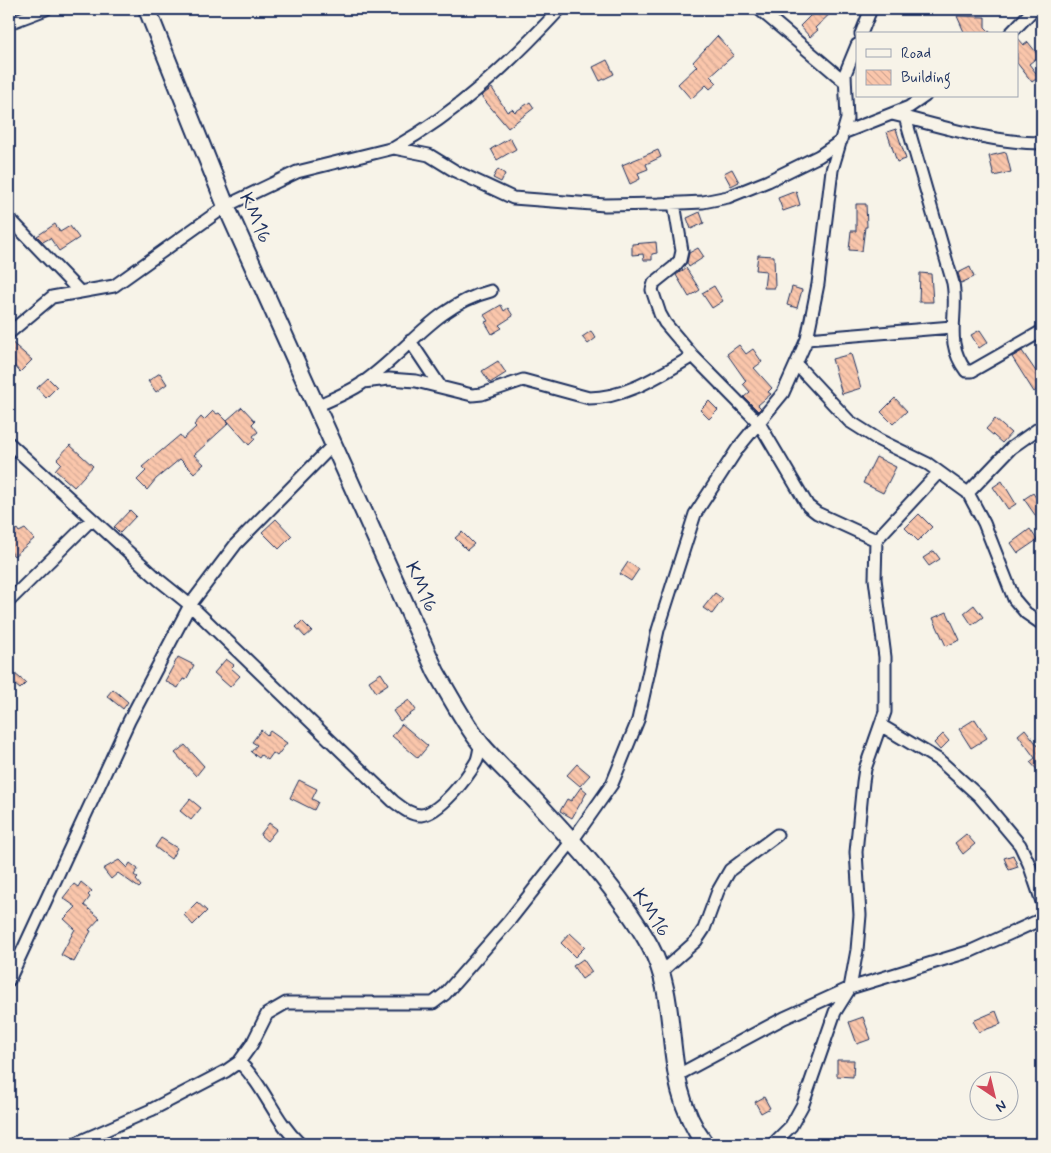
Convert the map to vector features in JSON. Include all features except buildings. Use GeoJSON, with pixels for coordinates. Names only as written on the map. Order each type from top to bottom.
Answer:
{"type":"FeatureCollection","features":[{"type":"Feature","properties":{"kind":"street"},"geometry":{"type":"LineString","coordinates":[[9,23],[46,9]]}},
{"type":"Feature","properties":{"kind":"street","name":"KM16"},"geometry":{"type":"LineString","coordinates":[[147,9],[226,206],[436,672],[458,712],[481,743],[572,840],[631,917],[650,946],[661,972],[676,1076],[685,1112],[705,1144]]}},
{"type":"Feature","properties":{"kind":"street"},"geometry":{"type":"LineString","coordinates":[[9,333],[52,296],[114,286],[226,206],[297,172],[394,148],[440,121],[511,61],[560,9]]}},
{"type":"Feature","properties":{"kind":"street"},"geometry":{"type":"LineString","coordinates":[[759,9],[844,81]]}},
{"type":"Feature","properties":{"kind":"street"},"geometry":{"type":"LineString","coordinates":[[862,32],[871,9]]}},
{"type":"Feature","properties":{"kind":"street"},"geometry":{"type":"LineString","coordinates":[[1012,32],[1034,9]]}},
{"type":"Feature","properties":{"kind":"street"},"geometry":{"type":"LineString","coordinates":[[74,1144],[151,1110],[239,1062],[252,1044],[267,1014],[286,1003],[433,1002],[445,994],[509,921],[572,840],[612,784],[638,720],[658,630],[695,514],[738,448],[783,393],[808,339],[818,284],[832,170],[848,108],[844,81],[856,48]]}},
{"type":"Feature","properties":{"kind":"street"},"geometry":{"type":"LineString","coordinates":[[394,148],[429,155],[455,171],[513,198],[605,205],[703,202],[728,197],[768,181],[819,156],[842,137],[921,98]]}},
{"type":"Feature","properties":{"kind":"street"},"geometry":{"type":"LineString","coordinates":[[892,114],[982,136],[1024,143],[1042,143]]}},
{"type":"Feature","properties":{"kind":"street"},"geometry":{"type":"LineString","coordinates":[[905,117],[956,297],[952,340],[962,366],[966,371],[972,371],[1042,331]]}},
{"type":"Feature","properties":{"kind":"street"},"geometry":{"type":"LineString","coordinates":[[819,156],[832,170]]}},
{"type":"Feature","properties":{"kind":"street"},"geometry":{"type":"LineString","coordinates":[[674,203],[682,251],[680,260],[654,283],[652,290],[665,323],[759,423],[808,506],[817,513],[876,540]]}},
{"type":"Feature","properties":{"kind":"street"},"geometry":{"type":"LineString","coordinates":[[9,218],[80,292]]}},
{"type":"Feature","properties":{"kind":"street"},"geometry":{"type":"LineString","coordinates":[[317,406],[363,382],[431,321],[451,308],[475,296],[491,291]]}},
{"type":"Feature","properties":{"kind":"street"},"geometry":{"type":"LineString","coordinates":[[808,339],[952,327]]}},
{"type":"Feature","properties":{"kind":"street"},"geometry":{"type":"LineString","coordinates":[[410,341],[440,386]]}},
{"type":"Feature","properties":{"kind":"street"},"geometry":{"type":"LineString","coordinates":[[363,382],[389,379],[416,381],[472,395],[482,394],[523,380],[589,398],[600,398],[612,396],[642,384],[694,356]]}},
{"type":"Feature","properties":{"kind":"street"},"geometry":{"type":"LineString","coordinates":[[796,364],[849,421],[939,472],[968,493],[984,523],[1014,599],[1026,612],[1042,624]]}},
{"type":"Feature","properties":{"kind":"street"},"geometry":{"type":"LineString","coordinates":[[968,493],[1011,448],[1042,426]]}},
{"type":"Feature","properties":{"kind":"street"},"geometry":{"type":"LineString","coordinates":[[9,442],[159,580],[190,605],[278,692],[393,801],[408,812],[421,815],[441,804],[460,785],[476,761],[481,743]]}},
{"type":"Feature","properties":{"kind":"street"},"geometry":{"type":"LineString","coordinates":[[9,980],[129,721],[190,605],[236,544],[334,444]]}},
{"type":"Feature","properties":{"kind":"street"},"geometry":{"type":"LineString","coordinates":[[773,1144],[790,1126],[803,1104],[835,1012],[850,988],[860,932],[856,852],[863,782],[865,769],[882,726],[885,712],[885,658],[875,579],[876,540],[939,472]]}},
{"type":"Feature","properties":{"kind":"street"},"geometry":{"type":"LineString","coordinates":[[9,601],[92,519]]}},
{"type":"Feature","properties":{"kind":"street"},"geometry":{"type":"LineString","coordinates":[[882,726],[939,760],[979,796],[1020,845],[1029,864],[1042,902]]}},
{"type":"Feature","properties":{"kind":"street"},"geometry":{"type":"LineString","coordinates":[[661,972],[696,941],[704,929],[718,891],[730,870],[777,835]]}},
{"type":"Feature","properties":{"kind":"street"},"geometry":{"type":"LineString","coordinates":[[676,1076],[784,1018],[850,988],[971,951],[1042,919]]}},
{"type":"Feature","properties":{"kind":"street"},"geometry":{"type":"LineString","coordinates":[[239,1062],[253,1075],[273,1112],[288,1133],[300,1144]]}}]}
